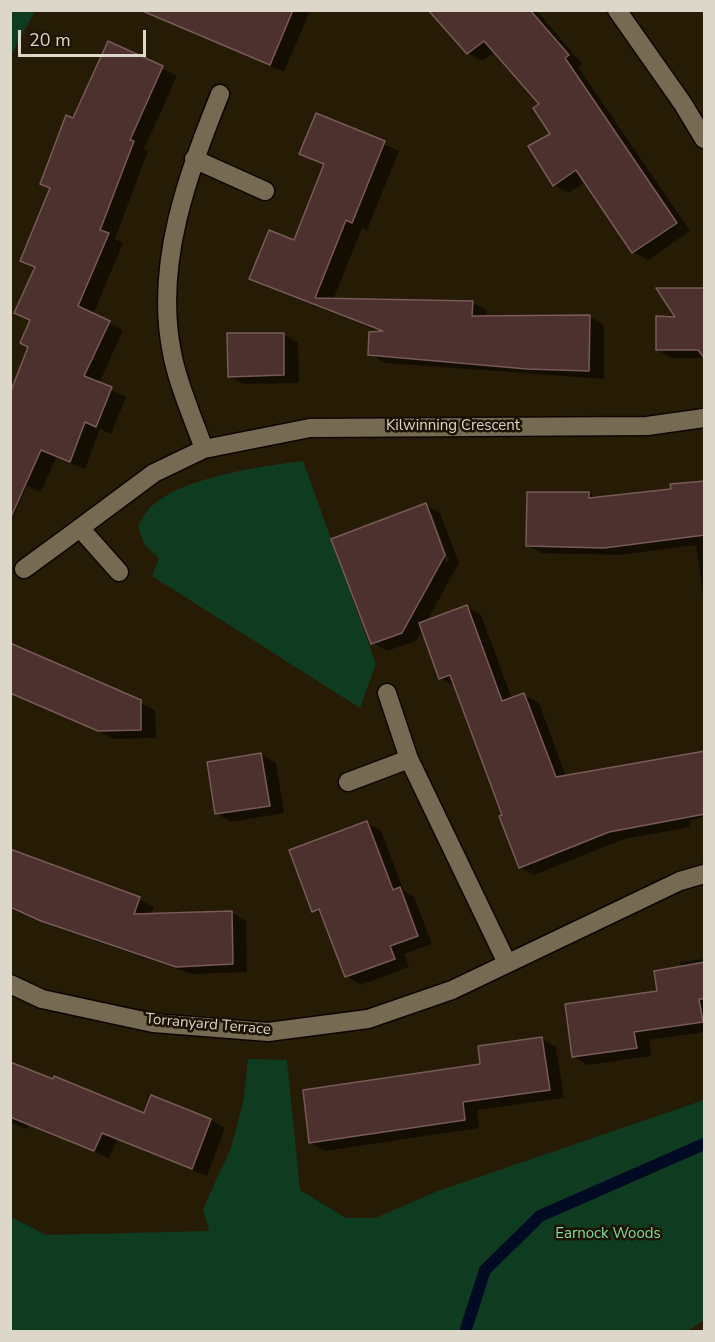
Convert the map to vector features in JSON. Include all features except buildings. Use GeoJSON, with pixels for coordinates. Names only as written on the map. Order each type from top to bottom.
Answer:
{"type":"FeatureCollection","features":[{"type":"Feature","properties":{"kind":"street"},"geometry":{"type":"LineString","coordinates":[[617,10],[705,139]]}},
{"type":"Feature","properties":{"kind":"street"},"geometry":{"type":"LineString","coordinates":[[204,449],[172,353],[167,285],[177,224],[194,159],[220,94]]}},
{"type":"Feature","properties":{"kind":"street"},"geometry":{"type":"LineString","coordinates":[[194,159],[265,191]]}},
{"type":"Feature","properties":{"kind":"street","name":"Kilwinning Crescent"},"geometry":{"type":"LineString","coordinates":[[24,569],[154,473],[204,449],[310,428],[646,426],[705,418]]}},
{"type":"Feature","properties":{"kind":"street"},"geometry":{"type":"LineString","coordinates":[[80,528],[119,572]]}},
{"type":"Feature","properties":{"kind":"street"},"geometry":{"type":"LineString","coordinates":[[387,693],[409,759],[507,963]]}},
{"type":"Feature","properties":{"kind":"street"},"geometry":{"type":"LineString","coordinates":[[348,782],[409,759]]}},
{"type":"Feature","properties":{"kind":"street","name":"Torranyard Terrace"},"geometry":{"type":"LineString","coordinates":[[10,984],[42,999],[153,1023],[268,1032],[368,1019],[452,990],[680,881],[705,874]]}},
{"type":"Feature","properties":{"kind":"green space"},"geometry":{"type":"Polygon","coordinates":[[[10,11],[35,11],[11,55],[10,11]]]}},
{"type":"Feature","properties":{"kind":"green space"},"geometry":{"type":"Polygon","coordinates":[[[303,461],[376,664],[360,708],[152,576],[159,558],[144,544],[138,526],[148,510],[161,499],[198,482],[243,470],[303,461]]]}},
{"type":"Feature","properties":{"kind":"green space","name":"Earnock Woods"},"geometry":{"type":"Polygon","coordinates":[[[248,1059],[287,1060],[300,1190],[346,1218],[375,1218],[438,1191],[704,1100],[704,1320],[686,1332],[11,1331],[11,1217],[46,1235],[209,1231],[203,1209],[231,1148],[244,1098],[248,1059]]]}},
{"type":"Feature","properties":{"kind":"waterway"},"geometry":{"type":"LineString","coordinates":[[465,1332],[485,1270],[540,1216],[704,1144]]}}]}
